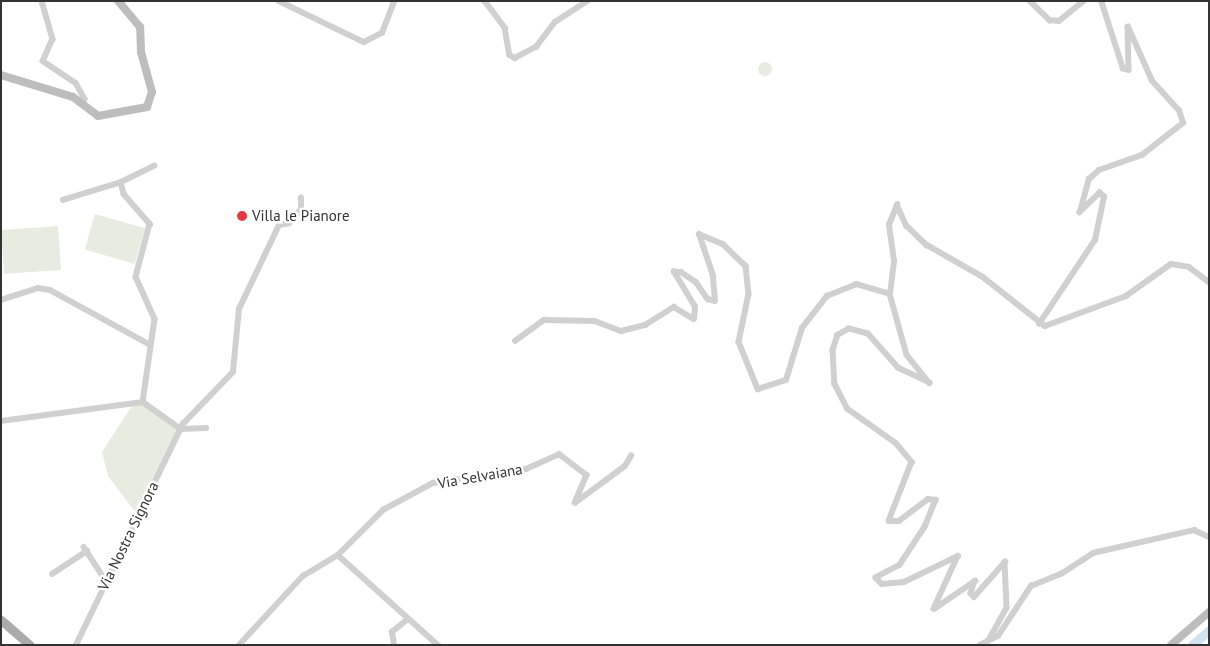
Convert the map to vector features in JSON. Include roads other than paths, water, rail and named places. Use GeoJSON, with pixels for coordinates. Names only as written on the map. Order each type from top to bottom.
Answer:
{"type":"FeatureCollection","features":[{"type":"Feature","properties":{"kind":"main road"},"geometry":{"type":"LineString","coordinates":[[1,620],[30,645]]}},
{"type":"Feature","properties":{"kind":"street"},"geometry":{"type":"LineString","coordinates":[[42,1],[53,39],[43,61],[76,83],[85,99],[83,103]]}},
{"type":"Feature","properties":{"kind":"street"},"geometry":{"type":"LineString","coordinates":[[1,75],[83,103],[101,116],[138,111],[152,98],[140,27],[118,1]]}},
{"type":"Feature","properties":{"kind":"street"},"geometry":{"type":"LineString","coordinates":[[279,1],[364,42],[382,34],[394,1]]}},
{"type":"Feature","properties":{"kind":"street"},"geometry":{"type":"LineString","coordinates":[[485,1],[505,28],[510,55],[515,58],[536,47],[556,22],[587,1]]}},
{"type":"Feature","properties":{"kind":"street"},"geometry":{"type":"LineString","coordinates":[[1030,1],[1050,20],[1059,21],[1084,1]]}},
{"type":"Feature","properties":{"kind":"street"},"geometry":{"type":"LineString","coordinates":[[1039,324],[1095,240],[1104,197],[1100,193],[1080,212],[1089,179],[1099,170],[1142,155],[1183,123],[1179,111],[1152,81],[1128,27],[1128,70],[1122,69],[1101,1]]}},
{"type":"Feature","properties":{"kind":"street"},"geometry":{"type":"LineString","coordinates":[[63,200],[121,182],[154,166]]}},
{"type":"Feature","properties":{"kind":"street"},"geometry":{"type":"LineString","coordinates":[[121,182],[124,194],[150,224],[136,277],[155,319],[149,344],[143,402]]}},
{"type":"Feature","properties":{"kind":"street","name":"Via Nostra Signora"},"geometry":{"type":"LineString","coordinates":[[76,645],[181,429],[233,372],[239,309],[279,226],[289,223],[301,209],[301,198]]}},
{"type":"Feature","properties":{"kind":"street"},"geometry":{"type":"LineString","coordinates":[[990,643],[1008,608],[1005,562],[974,596],[971,592],[977,582],[972,581],[934,609],[958,556],[904,582],[882,584],[876,578],[900,565],[925,527],[936,500],[928,499],[906,518],[889,521],[912,462],[896,443],[848,409],[835,384],[833,350],[838,335],[849,329],[868,334],[898,368],[930,383],[907,355],[890,294],[894,261],[889,225],[897,205],[907,226],[927,245],[983,277],[1039,324],[1055,324],[1126,296],[1171,264],[1189,266],[1209,282]]}},
{"type":"Feature","properties":{"kind":"street"},"geometry":{"type":"LineString","coordinates":[[515,341],[544,320],[594,321],[621,331],[645,325],[674,307],[694,318],[695,307],[674,272],[696,282],[708,300],[715,301],[714,276],[699,234],[723,244],[746,266],[749,294],[739,342],[758,389],[786,380],[802,328],[826,296],[856,284],[890,294]]}},
{"type":"Feature","properties":{"kind":"street"},"geometry":{"type":"LineString","coordinates":[[1,300],[38,288],[50,290],[149,344]]}},
{"type":"Feature","properties":{"kind":"street"},"geometry":{"type":"LineString","coordinates":[[1,421],[143,402],[181,429],[206,428]]}},
{"type":"Feature","properties":{"kind":"street","name":"Via Selvaiana"},"geometry":{"type":"LineString","coordinates":[[338,555],[383,510],[433,483],[526,469],[556,454],[587,474],[575,503],[626,466],[631,456]]}},
{"type":"Feature","properties":{"kind":"street"},"geometry":{"type":"LineString","coordinates":[[980,645],[990,643],[998,636],[1031,586],[1061,574],[1093,553],[1194,530],[1209,537]]}},
{"type":"Feature","properties":{"kind":"street"},"geometry":{"type":"LineString","coordinates":[[52,574],[85,549],[106,581]]}},
{"type":"Feature","properties":{"kind":"street"},"geometry":{"type":"LineString","coordinates":[[239,645],[303,576],[338,555],[407,620],[438,645]]}},
{"type":"Feature","properties":{"kind":"street"},"geometry":{"type":"LineString","coordinates":[[1171,645],[1209,612]]}},
{"type":"Feature","properties":{"kind":"street"},"geometry":{"type":"LineString","coordinates":[[394,645],[392,632],[407,620]]}},
{"type":"Feature","properties":{"kind":"waterway"},"geometry":{"type":"LineString","coordinates":[[1192,645],[1209,630]]}},
{"type":"Feature","properties":{"kind":"place","name":"Villa le Pianore"},"geometry":{"type":"Point","coordinates":[242,216]}}]}
